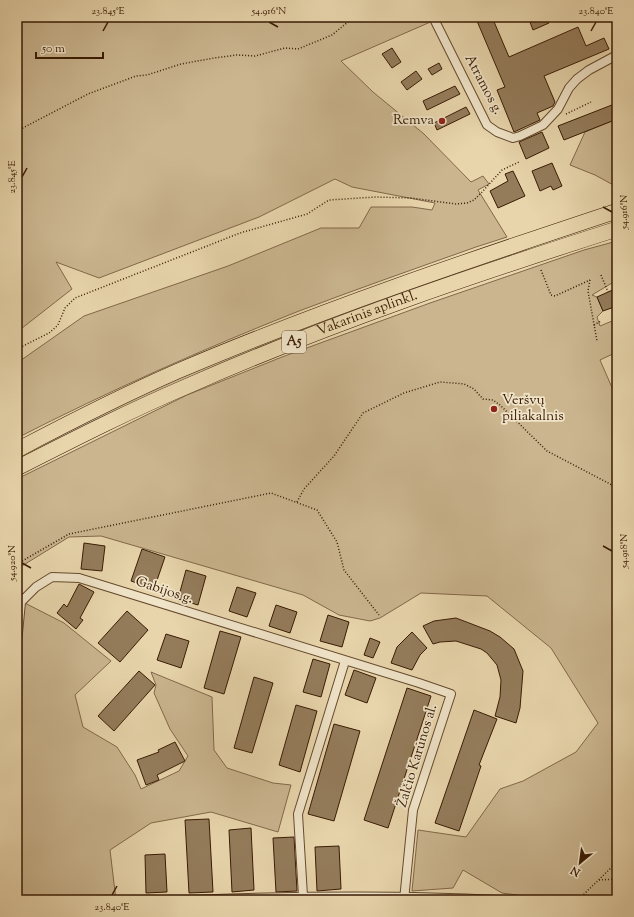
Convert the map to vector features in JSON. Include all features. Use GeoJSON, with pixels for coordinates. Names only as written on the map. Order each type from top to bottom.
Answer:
{"type":"FeatureCollection","features":[{"type":"Feature","properties":{"kind":"highway","name":"Vakarinis aplinkl."},"geometry":{"type":"LineString","coordinates":[[17,450],[79,418],[176,372],[270,333],[425,276],[617,211]]}},
{"type":"Feature","properties":{"kind":"highway","name":"Vakarinis aplinkl."},"geometry":{"type":"LineString","coordinates":[[17,468],[93,430],[190,385],[288,344],[434,291],[617,229]]}},
{"type":"Feature","properties":{"kind":"street","name":"Atramos g."},"geometry":{"type":"LineString","coordinates":[[433,17],[487,125],[497,132],[512,138],[528,133],[547,122],[558,110],[569,88],[577,79],[588,70],[617,55]]}},
{"type":"Feature","properties":{"kind":"street","name":"Gabijos g."},"geometry":{"type":"LineString","coordinates":[[17,643],[21,602],[36,587],[52,577],[79,578],[451,694]]}},
{"type":"Feature","properties":{"kind":"street"},"geometry":{"type":"LineString","coordinates":[[304,896],[298,814],[345,661]]}},
{"type":"Feature","properties":{"kind":"street","name":"Žalčio Karūnos al."},"geometry":{"type":"LineString","coordinates":[[404,899],[414,810],[451,694]]}},
{"type":"Feature","properties":{"kind":"street"},"geometry":{"type":"LineString","coordinates":[[189,900],[304,896],[497,900]]}},
{"type":"Feature","properties":{"kind":"path"},"geometry":{"type":"LineString","coordinates":[[17,131],[88,94],[136,76],[147,75],[181,64],[214,58],[237,55],[255,56],[285,48],[298,49],[332,35],[354,17]]}},
{"type":"Feature","properties":{"kind":"path"},"geometry":{"type":"LineString","coordinates":[[547,122],[591,102]]}},
{"type":"Feature","properties":{"kind":"path"},"geometry":{"type":"LineString","coordinates":[[17,349],[49,333],[58,326],[65,308],[75,298],[240,233],[307,214],[329,200],[376,197],[411,198],[456,204],[467,203],[474,200],[502,170],[518,162]]}},
{"type":"Feature","properties":{"kind":"path"},"geometry":{"type":"LineString","coordinates":[[541,270],[551,295],[555,296],[590,280],[588,291],[597,341]]}},
{"type":"Feature","properties":{"kind":"path"},"geometry":{"type":"LineString","coordinates":[[601,275],[608,292]]}},
{"type":"Feature","properties":{"kind":"path"},"geometry":{"type":"LineString","coordinates":[[594,325],[601,321]]}},
{"type":"Feature","properties":{"kind":"path"},"geometry":{"type":"LineString","coordinates":[[297,503],[304,489],[334,456],[363,413],[404,393],[440,382],[464,384],[474,389],[482,398],[492,400],[500,405],[547,451],[612,486],[617,474]]}},
{"type":"Feature","properties":{"kind":"path"},"geometry":{"type":"LineString","coordinates":[[17,564],[69,534],[271,493],[318,510],[337,542],[344,570],[379,615]]}},
{"type":"Feature","properties":{"kind":"path"},"geometry":{"type":"LineString","coordinates":[[567,900],[581,897],[617,862]]}},
{"type":"Feature","properties":{"kind":"path"},"geometry":{"type":"LineString","coordinates":[[598,880],[617,879]]}},
{"type":"Feature","properties":{"kind":"shaded area"},"geometry":{"type":"Polygon","coordinates":[[[17,17],[433,17],[435,20],[341,61],[373,92],[424,134],[471,182],[483,176],[489,184],[478,190],[507,237],[263,325],[121,387],[17,438],[17,363],[84,316],[228,266],[321,228],[359,228],[371,207],[412,207],[432,210],[435,203],[352,187],[335,179],[259,217],[99,278],[56,262],[72,289],[17,332],[17,17]]]}},
{"type":"Feature","properties":{"kind":"shaded area"},"geometry":{"type":"Polygon","coordinates":[[[617,119],[617,187],[595,175],[570,165],[585,132],[617,119]]]}},
{"type":"Feature","properties":{"kind":"shaded area"},"geometry":{"type":"Polygon","coordinates":[[[617,241],[617,280],[592,295],[597,297],[603,311],[597,317],[600,326],[617,319],[617,352],[600,360],[617,399],[617,900],[554,900],[502,893],[463,870],[453,888],[412,891],[418,830],[466,837],[500,789],[523,781],[576,752],[598,723],[551,648],[487,596],[421,593],[380,618],[370,621],[339,615],[303,595],[101,536],[69,537],[17,569],[17,479],[187,395],[282,357],[430,303],[584,250],[617,241]]]}},
{"type":"Feature","properties":{"kind":"shaded area"},"geometry":{"type":"Polygon","coordinates":[[[526,249],[528,253],[17,461],[17,456],[124,403],[205,366],[342,313],[526,249]]]}},
{"type":"Feature","properties":{"kind":"shaded area"},"geometry":{"type":"Polygon","coordinates":[[[17,599],[64,623],[111,661],[75,695],[83,727],[117,747],[135,775],[141,789],[179,771],[188,756],[170,729],[154,693],[156,685],[151,672],[212,697],[214,750],[227,768],[273,783],[291,785],[278,832],[211,812],[151,823],[110,850],[116,900],[24,900],[19,892],[17,880],[17,599]]]}},
{"type":"Feature","properties":{"kind":"building"},"geometry":{"type":"Polygon","coordinates":[[[485,17],[492,17],[509,57],[578,27],[586,46],[604,38],[609,49],[544,76],[555,102],[553,106],[537,113],[540,120],[514,132],[497,90],[505,87],[477,21],[485,17]]]}},
{"type":"Feature","properties":{"kind":"building"},"geometry":{"type":"Polygon","coordinates":[[[528,17],[546,17],[549,23],[533,30],[528,17]]]}},
{"type":"Feature","properties":{"kind":"building"},"geometry":{"type":"Polygon","coordinates":[[[392,48],[401,62],[392,68],[382,54],[392,48]]]}},
{"type":"Feature","properties":{"kind":"building"},"geometry":{"type":"Polygon","coordinates":[[[439,63],[442,69],[432,75],[428,69],[439,63]]]}},
{"type":"Feature","properties":{"kind":"building"},"geometry":{"type":"Polygon","coordinates":[[[416,71],[422,79],[407,90],[401,82],[416,71]]]}},
{"type":"Feature","properties":{"kind":"building"},"geometry":{"type":"Polygon","coordinates":[[[455,86],[460,94],[427,110],[423,101],[455,86]]]}},
{"type":"Feature","properties":{"kind":"building"},"geometry":{"type":"Polygon","coordinates":[[[617,103],[617,119],[564,140],[558,126],[617,103]]]}},
{"type":"Feature","properties":{"kind":"building"},"geometry":{"type":"Polygon","coordinates":[[[466,107],[470,114],[437,130],[434,123],[466,107]]]}},
{"type":"Feature","properties":{"kind":"building"},"geometry":{"type":"Polygon","coordinates":[[[542,132],[549,148],[526,159],[519,142],[542,132]]]}},
{"type":"Feature","properties":{"kind":"building"},"geometry":{"type":"Polygon","coordinates":[[[552,163],[562,186],[553,190],[551,186],[540,191],[532,171],[552,163]]]}},
{"type":"Feature","properties":{"kind":"building"},"geometry":{"type":"Polygon","coordinates":[[[513,171],[525,196],[498,208],[490,191],[508,181],[505,174],[513,171]]]}},
{"type":"Feature","properties":{"kind":"building"},"geometry":{"type":"Polygon","coordinates":[[[617,288],[617,306],[603,311],[597,297],[617,288]]]}},
{"type":"Feature","properties":{"kind":"building"},"geometry":{"type":"Polygon","coordinates":[[[84,543],[105,546],[102,571],[81,569],[84,543]]]}},
{"type":"Feature","properties":{"kind":"building"},"geometry":{"type":"Polygon","coordinates":[[[142,549],[165,557],[154,589],[131,581],[142,549]]]}},
{"type":"Feature","properties":{"kind":"building"},"geometry":{"type":"Polygon","coordinates":[[[186,570],[206,576],[198,605],[178,599],[186,570]]]}},
{"type":"Feature","properties":{"kind":"building"},"geometry":{"type":"Polygon","coordinates":[[[79,584],[94,592],[80,618],[83,620],[76,629],[57,613],[64,604],[67,607],[79,584]]]}},
{"type":"Feature","properties":{"kind":"building"},"geometry":{"type":"Polygon","coordinates":[[[237,587],[256,593],[247,617],[229,611],[237,587]]]}},
{"type":"Feature","properties":{"kind":"building"},"geometry":{"type":"Polygon","coordinates":[[[276,605],[297,612],[290,633],[269,626],[276,605]]]}},
{"type":"Feature","properties":{"kind":"building"},"geometry":{"type":"Polygon","coordinates":[[[127,611],[148,630],[120,662],[98,643],[127,611]]]}},
{"type":"Feature","properties":{"kind":"building"},"geometry":{"type":"Polygon","coordinates":[[[328,615],[349,622],[342,647],[320,641],[328,615]]]}},
{"type":"Feature","properties":{"kind":"building"},"geometry":{"type":"Polygon","coordinates":[[[456,618],[490,631],[514,649],[523,671],[520,708],[516,723],[495,716],[500,697],[501,680],[497,665],[487,653],[481,649],[456,641],[433,644],[423,626],[434,621],[456,618]]]}},
{"type":"Feature","properties":{"kind":"building"},"geometry":{"type":"Polygon","coordinates":[[[220,631],[241,637],[224,694],[204,688],[220,631]]]}},
{"type":"Feature","properties":{"kind":"building"},"geometry":{"type":"Polygon","coordinates":[[[412,632],[427,648],[420,655],[412,670],[391,663],[397,647],[412,632]]]}},
{"type":"Feature","properties":{"kind":"building"},"geometry":{"type":"Polygon","coordinates":[[[166,634],[189,641],[181,668],[157,660],[166,634]]]}},
{"type":"Feature","properties":{"kind":"building"},"geometry":{"type":"Polygon","coordinates":[[[370,638],[380,642],[373,658],[364,655],[370,638]]]}},
{"type":"Feature","properties":{"kind":"building"},"geometry":{"type":"Polygon","coordinates":[[[313,659],[330,664],[321,697],[303,692],[313,659]]]}},
{"type":"Feature","properties":{"kind":"building"},"geometry":{"type":"Polygon","coordinates":[[[354,670],[376,678],[367,703],[345,695],[354,670]]]}},
{"type":"Feature","properties":{"kind":"building"},"geometry":{"type":"Polygon","coordinates":[[[139,671],[155,685],[114,731],[98,716],[139,671]]]}},
{"type":"Feature","properties":{"kind":"building"},"geometry":{"type":"Polygon","coordinates":[[[254,677],[273,683],[252,753],[234,748],[254,677]]]}},
{"type":"Feature","properties":{"kind":"building"},"geometry":{"type":"Polygon","coordinates":[[[407,688],[431,696],[388,828],[364,820],[407,688]]]}},
{"type":"Feature","properties":{"kind":"building"},"geometry":{"type":"Polygon","coordinates":[[[296,705],[317,711],[300,772],[279,765],[296,705]]]}},
{"type":"Feature","properties":{"kind":"building"},"geometry":{"type":"Polygon","coordinates":[[[474,710],[497,719],[479,765],[481,766],[459,831],[435,823],[474,710]]]}},
{"type":"Feature","properties":{"kind":"building"},"geometry":{"type":"Polygon","coordinates":[[[334,724],[360,731],[334,821],[308,814],[334,724]]]}},
{"type":"Feature","properties":{"kind":"building"},"geometry":{"type":"Polygon","coordinates":[[[175,742],[185,761],[157,775],[159,780],[146,785],[137,760],[159,752],[158,750],[175,742]]]}},
{"type":"Feature","properties":{"kind":"building"},"geometry":{"type":"Polygon","coordinates":[[[209,819],[213,892],[189,893],[185,820],[209,819]]]}},
{"type":"Feature","properties":{"kind":"building"},"geometry":{"type":"Polygon","coordinates":[[[251,828],[254,890],[232,892],[229,830],[251,828]]]}},
{"type":"Feature","properties":{"kind":"building"},"geometry":{"type":"Polygon","coordinates":[[[294,837],[297,891],[276,892],[273,838],[294,837]]]}},
{"type":"Feature","properties":{"kind":"building"},"geometry":{"type":"Polygon","coordinates":[[[339,846],[341,889],[317,891],[315,847],[339,846]]]}},
{"type":"Feature","properties":{"kind":"building"},"geometry":{"type":"Polygon","coordinates":[[[165,854],[167,892],[146,893],[145,855],[165,854]]]}},
{"type":"Feature","properties":{"kind":"place","name":"Remva"},"geometry":{"type":"Point","coordinates":[442,121]}},
{"type":"Feature","properties":{"kind":"place","name":"Veršvų piliakalnis"},"geometry":{"type":"Point","coordinates":[494,409]}}]}
